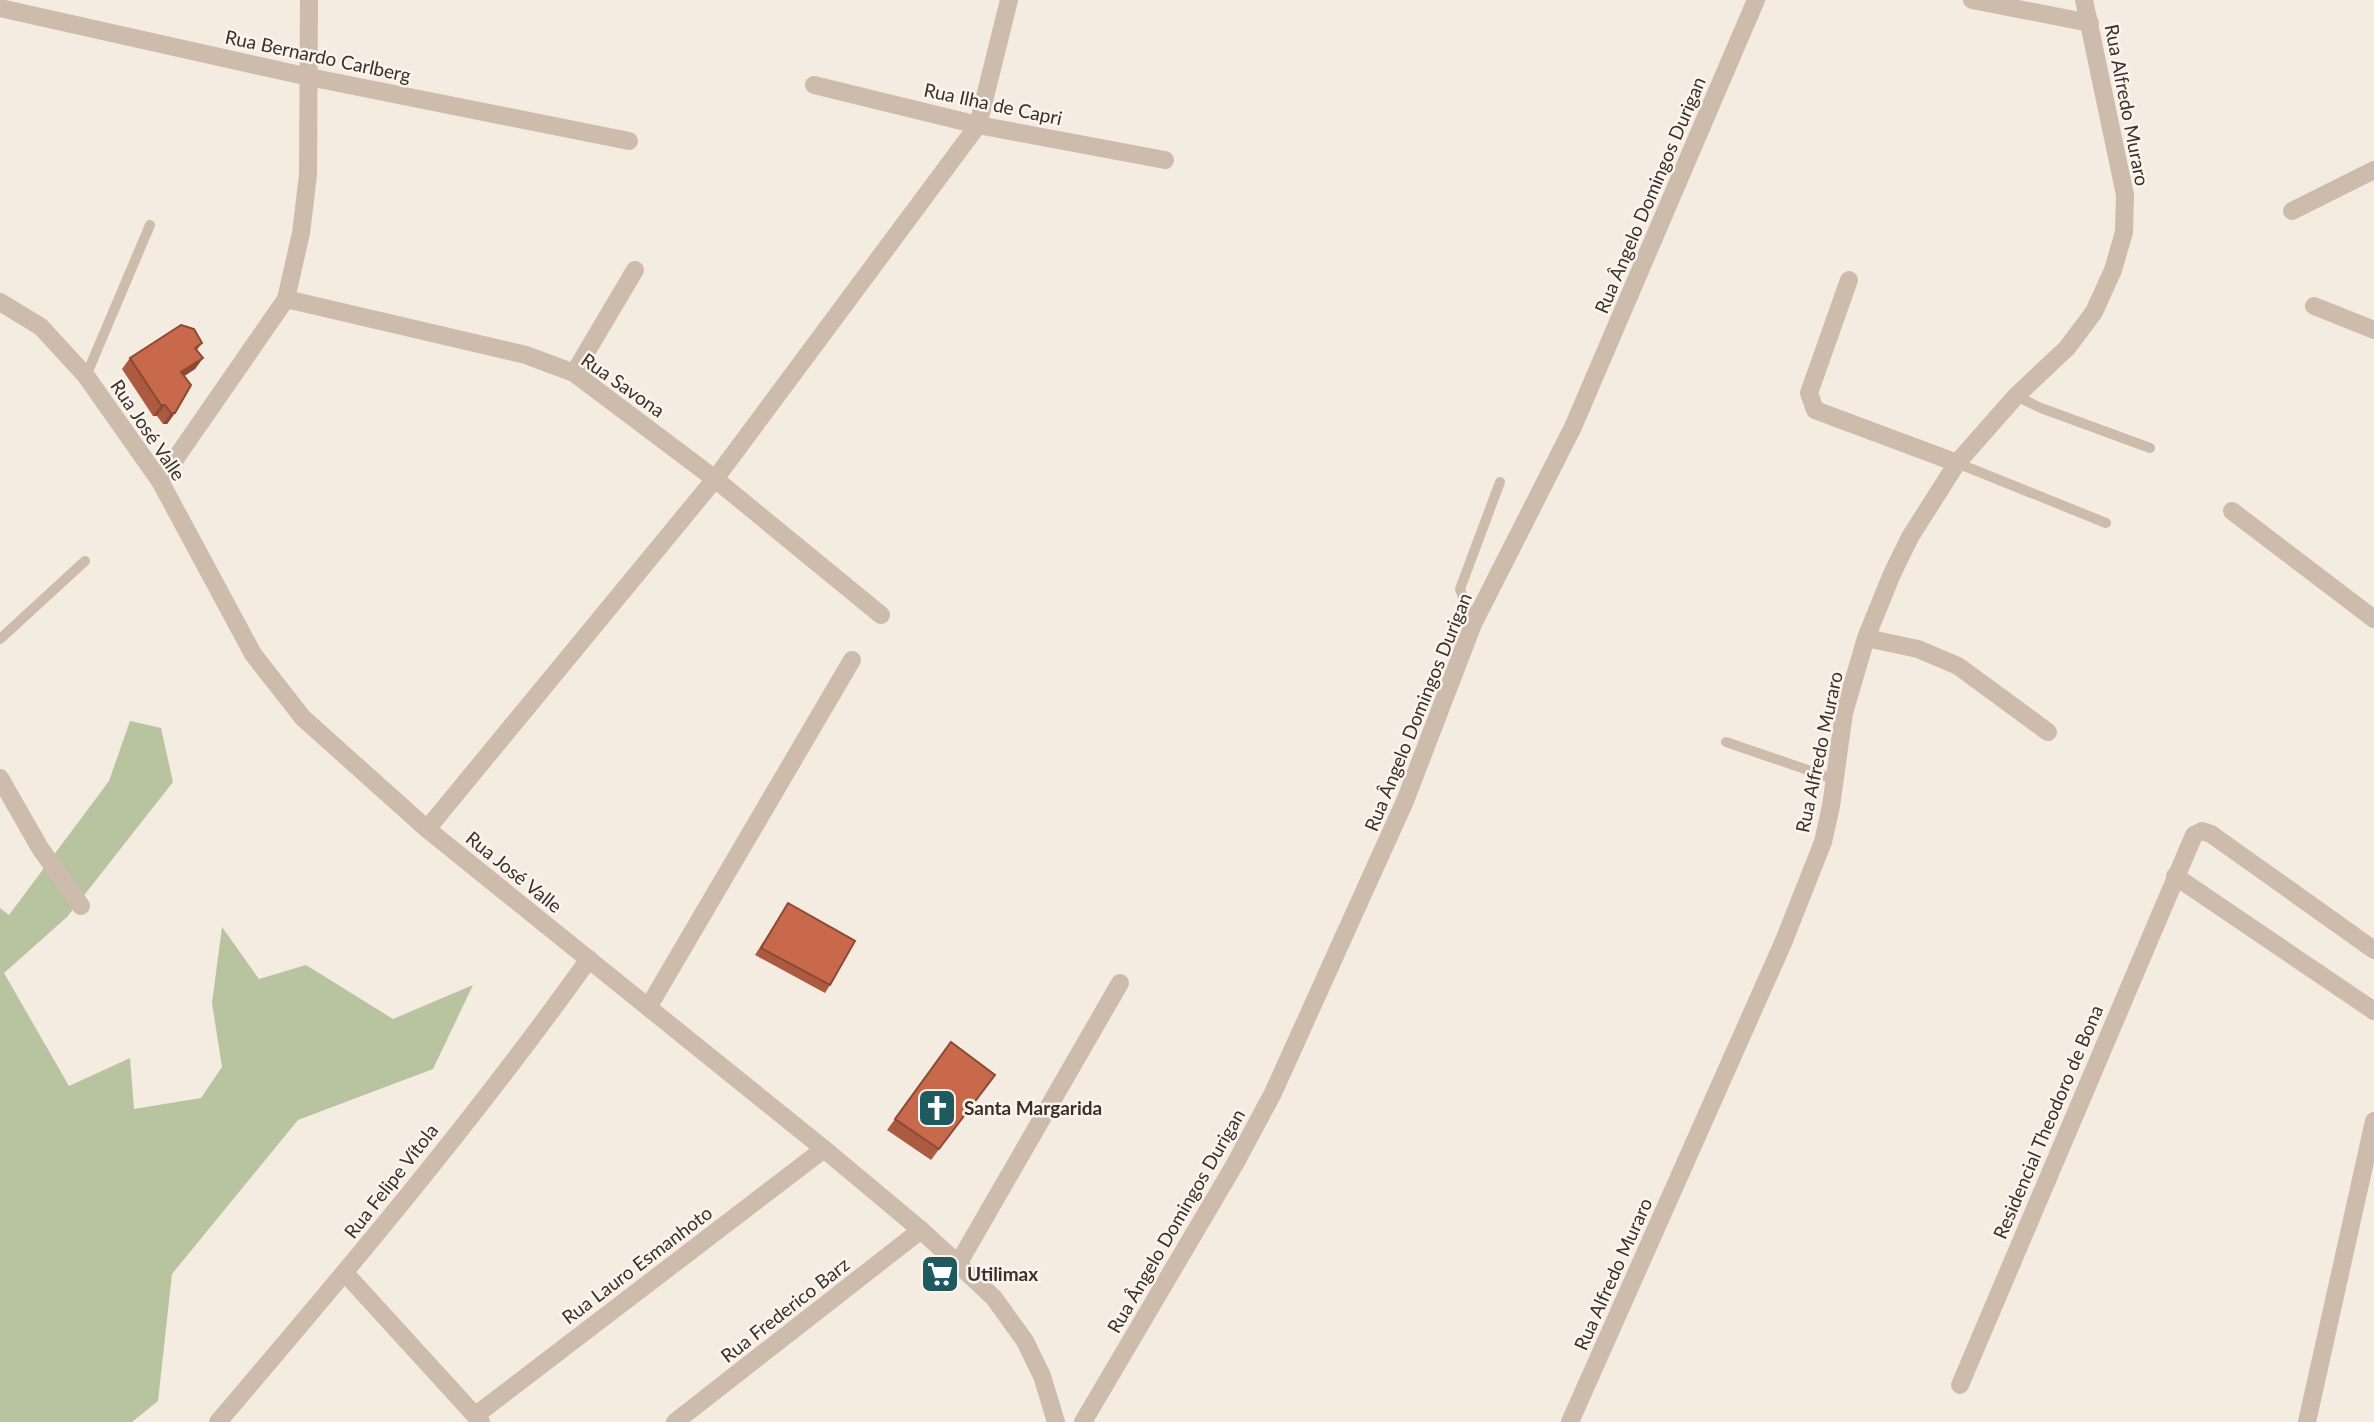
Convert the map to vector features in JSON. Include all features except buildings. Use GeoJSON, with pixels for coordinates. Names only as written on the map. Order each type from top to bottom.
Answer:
{"type":"FeatureCollection","features":[{"type":"Feature","properties":{"kind":"street"},"geometry":{"type":"LineString","coordinates":[[160,481],[286,299],[301,233],[308,175],[309,0]]}},
{"type":"Feature","properties":{"kind":"street"},"geometry":{"type":"LineString","coordinates":[[428,829],[715,479],[978,125],[1009,0]]}},
{"type":"Feature","properties":{"kind":"street","name":"Rua Ângelo Domingos Durigan"},"geometry":{"type":"LineString","coordinates":[[1083,1422],[1246,1144],[1273,1093],[1400,812],[1473,624],[1573,427],[1756,0]]}},
{"type":"Feature","properties":{"kind":"street"},"geometry":{"type":"LineString","coordinates":[[1972,0],[2090,23]]}},
{"type":"Feature","properties":{"kind":"street","name":"Rua Alfredo Muraro"},"geometry":{"type":"LineString","coordinates":[[1570,1422],[1783,943],[1823,842],[1831,806],[1844,713],[1866,638],[1892,575],[1910,537],[1957,463],[2016,396],[2067,348],[2094,312],[2113,270],[2124,232],[2125,195],[2084,0]]}},
{"type":"Feature","properties":{"kind":"street","name":"Rua Bernardo Carlberg"},"geometry":{"type":"LineString","coordinates":[[0,8],[309,77],[629,141]]}},
{"type":"Feature","properties":{"kind":"street","name":"Rua Ilha de Capri"},"geometry":{"type":"LineString","coordinates":[[814,85],[978,125],[1165,160]]}},
{"type":"Feature","properties":{"kind":"street"},"geometry":{"type":"LineString","coordinates":[[2292,211],[2374,170]]}},
{"type":"Feature","properties":{"kind":"street"},"geometry":{"type":"LineString","coordinates":[[574,373],[635,270]]}},
{"type":"Feature","properties":{"kind":"street"},"geometry":{"type":"LineString","coordinates":[[1849,280],[1809,393],[1815,410],[1957,463]]}},
{"type":"Feature","properties":{"kind":"street","name":"Rua Savona"},"geometry":{"type":"LineString","coordinates":[[286,299],[526,355],[574,373],[715,479],[881,615]]}},
{"type":"Feature","properties":{"kind":"street","name":"Rua José Valle"},"geometry":{"type":"LineString","coordinates":[[0,302],[41,327],[86,376],[160,481],[253,654],[303,718],[428,829],[824,1149],[958,1264],[994,1298],[1025,1341],[1042,1376],[1056,1422]]}},
{"type":"Feature","properties":{"kind":"street"},"geometry":{"type":"LineString","coordinates":[[2315,306],[2374,330]]}},
{"type":"Feature","properties":{"kind":"street"},"geometry":{"type":"LineString","coordinates":[[2232,511],[2374,619]]}},
{"type":"Feature","properties":{"kind":"street"},"geometry":{"type":"LineString","coordinates":[[1866,638],[1918,649],[1958,666],[2048,732]]}},
{"type":"Feature","properties":{"kind":"street"},"geometry":{"type":"LineString","coordinates":[[649,1006],[852,660]]}},
{"type":"Feature","properties":{"kind":"street"},"geometry":{"type":"LineString","coordinates":[[0,778],[40,848],[81,906]]}},
{"type":"Feature","properties":{"kind":"street","name":"Residencial Theodoro de Bona"},"geometry":{"type":"LineString","coordinates":[[1960,1385],[2194,835],[2202,831],[2211,834],[2374,950]]}},
{"type":"Feature","properties":{"kind":"street"},"geometry":{"type":"LineString","coordinates":[[2175,876],[2374,1011]]}},
{"type":"Feature","properties":{"kind":"street","name":"Rua Felipe Vítola"},"geometry":{"type":"LineString","coordinates":[[218,1422],[345,1273],[543,1024],[589,959]]}},
{"type":"Feature","properties":{"kind":"street"},"geometry":{"type":"LineString","coordinates":[[958,1264],[1120,983]]}},
{"type":"Feature","properties":{"kind":"street"},"geometry":{"type":"LineString","coordinates":[[2307,1422],[2374,1121]]}},
{"type":"Feature","properties":{"kind":"street","name":"Rua Lauro Esmanhoto"},"geometry":{"type":"LineString","coordinates":[[478,1419],[824,1149]]}},
{"type":"Feature","properties":{"kind":"street","name":"Rua Frederico Barz"},"geometry":{"type":"LineString","coordinates":[[675,1422],[921,1230]]}},
{"type":"Feature","properties":{"kind":"street"},"geometry":{"type":"LineString","coordinates":[[345,1273],[478,1419]]}},
{"type":"Feature","properties":{"kind":"street"},"geometry":{"type":"LineString","coordinates":[[1056,1422],[1065,1419],[1073,1422]]}},
{"type":"Feature","properties":{"kind":"lane"},"geometry":{"type":"LineString","coordinates":[[86,376],[150,225]]}},
{"type":"Feature","properties":{"kind":"lane"},"geometry":{"type":"LineString","coordinates":[[2016,396],[2041,408],[2150,448]]}},
{"type":"Feature","properties":{"kind":"lane"},"geometry":{"type":"LineString","coordinates":[[1957,463],[2106,523]]}},
{"type":"Feature","properties":{"kind":"lane"},"geometry":{"type":"LineString","coordinates":[[1473,624],[1460,589],[1500,481]]}},
{"type":"Feature","properties":{"kind":"lane"},"geometry":{"type":"LineString","coordinates":[[0,639],[85,561]]}},
{"type":"Feature","properties":{"kind":"lane"},"geometry":{"type":"LineString","coordinates":[[1726,742],[1834,779]]}},
{"type":"Feature","properties":{"kind":"green space"},"geometry":{"type":"Polygon","coordinates":[[[130,721],[161,728],[173,782],[67,917],[4,973],[69,1086],[130,1058],[134,1109],[201,1098],[222,1067],[212,1003],[222,927],[259,979],[306,965],[393,1019],[473,985],[433,1069],[298,1120],[172,1274],[158,1401],[132,1422],[0,1422],[0,908],[9,915],[109,781],[130,721]]]}},
{"type":"Feature","properties":{"kind":"place","name":"Santa Margarida"},"geometry":{"type":"Point","coordinates":[937,1108]}},
{"type":"Feature","properties":{"kind":"place","name":"Utilimax"},"geometry":{"type":"Point","coordinates":[940,1274]}}]}
